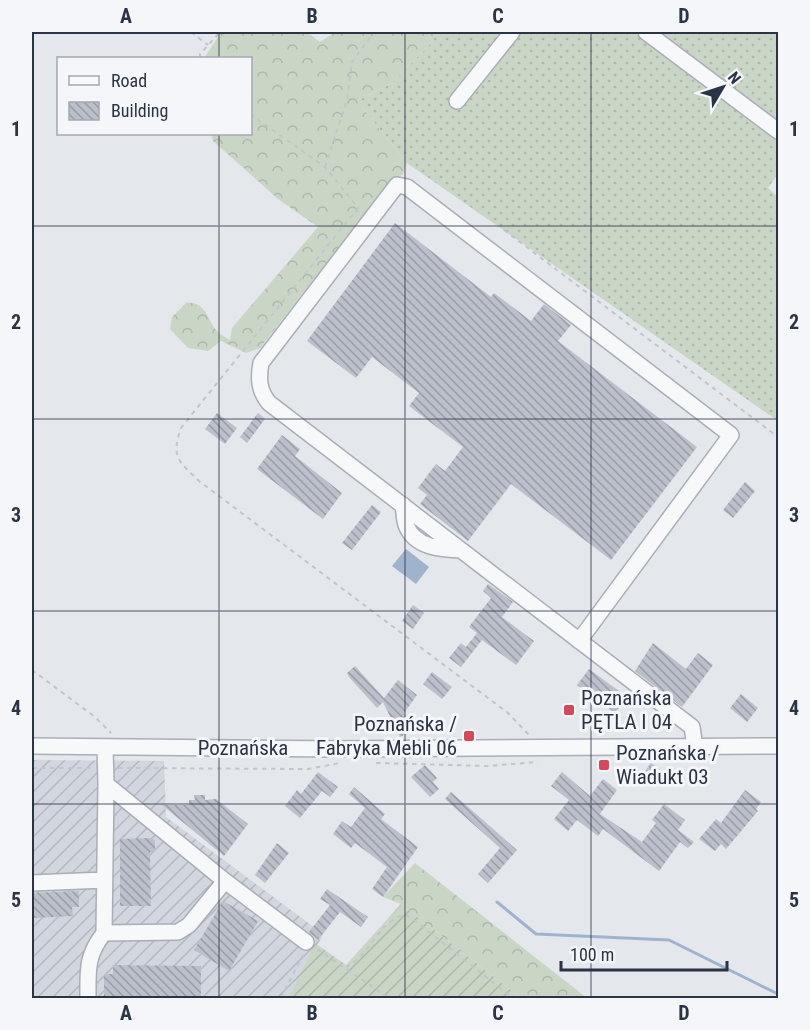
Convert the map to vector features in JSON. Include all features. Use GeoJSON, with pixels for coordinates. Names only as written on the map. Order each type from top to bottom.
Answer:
{"type":"FeatureCollection","features":[{"type":"Feature","properties":{"kind":"street"},"geometry":{"type":"LineString","coordinates":[[458,100],[512,32]]}},
{"type":"Feature","properties":{"kind":"street"},"geometry":{"type":"LineString","coordinates":[[646,32],[778,131]]}},
{"type":"Feature","properties":{"kind":"street"},"geometry":{"type":"LineString","coordinates":[[579,641],[731,435],[407,187],[397,185],[261,363],[259,374],[262,396],[269,403],[403,505],[579,641],[692,727],[695,747]]}},
{"type":"Feature","properties":{"kind":"street","name":"Poznańska"},"geometry":{"type":"LineString","coordinates":[[32,746],[534,748],[778,746]]}},
{"type":"Feature","properties":{"kind":"street"},"geometry":{"type":"LineString","coordinates":[[88,999],[88,959],[93,946],[104,933],[105,768],[110,747]]}},
{"type":"Feature","properties":{"kind":"street"},"geometry":{"type":"LineString","coordinates":[[106,784],[306,942]]}},
{"type":"Feature","properties":{"kind":"street"},"geometry":{"type":"LineString","coordinates":[[32,883],[104,880]]}},
{"type":"Feature","properties":{"kind":"street"},"geometry":{"type":"LineString","coordinates":[[104,933],[178,932],[189,926],[225,880]]}},
{"type":"Feature","properties":{"kind":"path"},"geometry":{"type":"LineString","coordinates":[[191,32],[208,45]]}},
{"type":"Feature","properties":{"kind":"path"},"geometry":{"type":"LineString","coordinates":[[200,57],[200,54],[220,32]]}},
{"type":"Feature","properties":{"kind":"path"},"geometry":{"type":"LineString","coordinates":[[326,167],[347,100],[352,62],[374,32]]}},
{"type":"Feature","properties":{"kind":"path"},"geometry":{"type":"LineString","coordinates":[[252,115],[326,167],[358,208],[182,428],[176,453],[181,464],[199,481],[508,713],[525,729],[534,748]]}},
{"type":"Feature","properties":{"kind":"path"},"geometry":{"type":"LineString","coordinates":[[504,230],[778,437]]}},
{"type":"Feature","properties":{"kind":"path"},"geometry":{"type":"LineString","coordinates":[[32,670],[103,724],[111,733],[110,747]]}},
{"type":"Feature","properties":{"kind":"path"},"geometry":{"type":"LineString","coordinates":[[373,763],[487,766],[546,761]]}},
{"type":"Feature","properties":{"kind":"path"},"geometry":{"type":"LineString","coordinates":[[32,768],[308,769],[345,762]]}},
{"type":"Feature","properties":{"kind":"path"},"geometry":{"type":"LineString","coordinates":[[346,967],[360,956],[391,921],[404,915],[410,917],[513,999]]}},
{"type":"Feature","properties":{"kind":"path"},"geometry":{"type":"LineString","coordinates":[[281,999],[304,952],[306,942],[346,967],[389,999]]}},
{"type":"Feature","properties":{"kind":"shaded area"},"geometry":{"type":"Polygon","coordinates":[[[32,760],[164,761],[166,817],[323,934],[291,998],[32,998],[32,760]]]}},
{"type":"Feature","properties":{"kind":"green space"},"geometry":{"type":"Polygon","coordinates":[[[214,32],[307,32],[320,42],[335,32],[438,32],[429,45],[392,83],[357,101],[407,163],[403,174],[387,186],[260,348],[246,353],[221,341],[208,351],[188,348],[170,329],[172,317],[186,303],[193,303],[206,312],[217,331],[230,340],[232,328],[318,227],[278,199],[213,141],[211,135],[252,135],[252,57],[205,57],[218,37],[214,32]]]}},
{"type":"Feature","properties":{"kind":"green space"},"geometry":{"type":"Polygon","coordinates":[[[438,32],[778,32],[778,174],[768,188],[778,197],[778,421],[407,163],[357,101],[392,83],[429,45],[438,32]]]}},
{"type":"Feature","properties":{"kind":"green space"},"geometry":{"type":"Polygon","coordinates":[[[415,863],[587,998],[521,998],[401,904],[383,897],[415,863]]]}},
{"type":"Feature","properties":{"kind":"green space"},"geometry":{"type":"Polygon","coordinates":[[[401,904],[521,998],[289,998],[315,943],[346,965],[401,904]]]}},
{"type":"Feature","properties":{"kind":"water"},"geometry":{"type":"Polygon","coordinates":[[[406,549],[429,567],[416,584],[392,566],[406,549]]]}},
{"type":"Feature","properties":{"kind":"building"},"geometry":{"type":"Polygon","coordinates":[[[395,223],[491,297],[494,293],[531,321],[544,304],[571,325],[558,341],[697,447],[611,560],[511,484],[468,541],[420,504],[427,495],[418,488],[436,464],[445,471],[463,447],[409,406],[419,393],[372,357],[356,378],[307,341],[395,223]]]}},
{"type":"Feature","properties":{"kind":"building"},"geometry":{"type":"Polygon","coordinates":[[[217,413],[237,428],[225,444],[205,429],[217,413]]]}},
{"type":"Feature","properties":{"kind":"building"},"geometry":{"type":"Polygon","coordinates":[[[258,413],[265,419],[247,443],[240,437],[258,413]]]}},
{"type":"Feature","properties":{"kind":"building"},"geometry":{"type":"Polygon","coordinates":[[[282,435],[300,449],[295,456],[342,493],[323,519],[257,469],[282,435]]]}},
{"type":"Feature","properties":{"kind":"building"},"geometry":{"type":"Polygon","coordinates":[[[745,482],[755,491],[733,518],[723,510],[745,482]]]}},
{"type":"Feature","properties":{"kind":"building"},"geometry":{"type":"Polygon","coordinates":[[[372,505],[381,512],[352,550],[342,543],[372,505]]]}},
{"type":"Feature","properties":{"kind":"building"},"geometry":{"type":"Polygon","coordinates":[[[488,584],[513,602],[502,617],[534,641],[516,665],[482,640],[461,667],[449,658],[461,643],[466,647],[477,633],[469,627],[491,598],[483,591],[488,584]]]}},
{"type":"Feature","properties":{"kind":"building"},"geometry":{"type":"Polygon","coordinates":[[[413,605],[424,613],[413,629],[402,621],[413,605]]]}},
{"type":"Feature","properties":{"kind":"building"},"geometry":{"type":"Polygon","coordinates":[[[653,643],[686,669],[698,653],[713,665],[682,707],[635,671],[653,643]]]}},
{"type":"Feature","properties":{"kind":"building"},"geometry":{"type":"Polygon","coordinates":[[[355,666],[384,698],[398,680],[417,695],[404,713],[413,730],[400,737],[383,702],[377,708],[349,677],[347,673],[355,666]]]}},
{"type":"Feature","properties":{"kind":"building"},"geometry":{"type":"Polygon","coordinates":[[[589,669],[627,697],[615,713],[577,685],[589,669]]]}},
{"type":"Feature","properties":{"kind":"building"},"geometry":{"type":"Polygon","coordinates":[[[432,672],[452,687],[442,699],[423,684],[432,672]]]}},
{"type":"Feature","properties":{"kind":"building"},"geometry":{"type":"Polygon","coordinates":[[[741,694],[758,708],[747,722],[730,708],[741,694]]]}},
{"type":"Feature","properties":{"kind":"building"},"geometry":{"type":"Polygon","coordinates":[[[651,763],[668,775],[662,783],[645,771],[651,763]]]}},
{"type":"Feature","properties":{"kind":"building"},"geometry":{"type":"Polygon","coordinates":[[[425,765],[437,778],[433,782],[439,789],[430,797],[411,777],[425,765]]]}},
{"type":"Feature","properties":{"kind":"building"},"geometry":{"type":"Polygon","coordinates":[[[318,772],[338,787],[330,797],[322,791],[300,818],[285,806],[297,790],[301,794],[318,772]]]}},
{"type":"Feature","properties":{"kind":"building"},"geometry":{"type":"Polygon","coordinates":[[[562,772],[590,796],[603,779],[617,790],[600,814],[642,842],[656,823],[652,820],[664,804],[685,820],[678,830],[694,842],[688,848],[680,842],[659,871],[603,829],[598,836],[577,820],[568,831],[554,819],[569,800],[551,786],[562,772]]]}},
{"type":"Feature","properties":{"kind":"building"},"geometry":{"type":"Polygon","coordinates":[[[354,787],[385,814],[381,819],[418,847],[383,897],[372,889],[387,867],[355,843],[351,848],[333,834],[342,821],[351,827],[365,808],[349,794],[354,787]]]}},
{"type":"Feature","properties":{"kind":"building"},"geometry":{"type":"Polygon","coordinates":[[[745,790],[761,802],[756,809],[758,811],[726,849],[721,844],[715,851],[699,839],[716,819],[721,823],[745,790]]]}},
{"type":"Feature","properties":{"kind":"building"},"geometry":{"type":"Polygon","coordinates":[[[451,792],[517,850],[488,883],[478,874],[500,848],[445,799],[451,792]]]}},
{"type":"Feature","properties":{"kind":"building"},"geometry":{"type":"Polygon","coordinates":[[[194,795],[205,795],[205,800],[216,799],[248,824],[224,856],[162,805],[189,805],[189,800],[195,800],[194,795]]]}},
{"type":"Feature","properties":{"kind":"building"},"geometry":{"type":"Polygon","coordinates":[[[150,838],[155,840],[155,852],[150,852],[151,906],[120,906],[120,839],[150,838]]]}},
{"type":"Feature","properties":{"kind":"building"},"geometry":{"type":"Polygon","coordinates":[[[277,843],[289,853],[265,883],[255,875],[277,843]]]}},
{"type":"Feature","properties":{"kind":"building"},"geometry":{"type":"Polygon","coordinates":[[[327,889],[368,917],[361,927],[340,912],[318,940],[309,932],[330,905],[320,899],[327,889]]]}},
{"type":"Feature","properties":{"kind":"building"},"geometry":{"type":"Polygon","coordinates":[[[79,891],[79,907],[72,907],[73,916],[32,918],[32,893],[79,891]]]}},
{"type":"Feature","properties":{"kind":"building"},"geometry":{"type":"Polygon","coordinates":[[[223,901],[258,921],[229,971],[194,950],[223,901]]]}},
{"type":"Feature","properties":{"kind":"building"},"geometry":{"type":"Polygon","coordinates":[[[113,965],[201,966],[201,999],[104,999],[104,974],[113,974],[113,965]]]}},
{"type":"Feature","properties":{"kind":"waterway"},"geometry":{"type":"LineString","coordinates":[[497,902],[536,934],[669,940],[778,994]]}},
{"type":"Feature","properties":{"kind":"place","name":"Poznańska PĘTLA I 04"},"geometry":{"type":"Point","coordinates":[569,710]}},
{"type":"Feature","properties":{"kind":"place","name":"Poznańska / Fabryka Mebli 06"},"geometry":{"type":"Point","coordinates":[469,736]}},
{"type":"Feature","properties":{"kind":"place","name":"Poznańska / Wiadukt 03"},"geometry":{"type":"Point","coordinates":[604,765]}}]}
